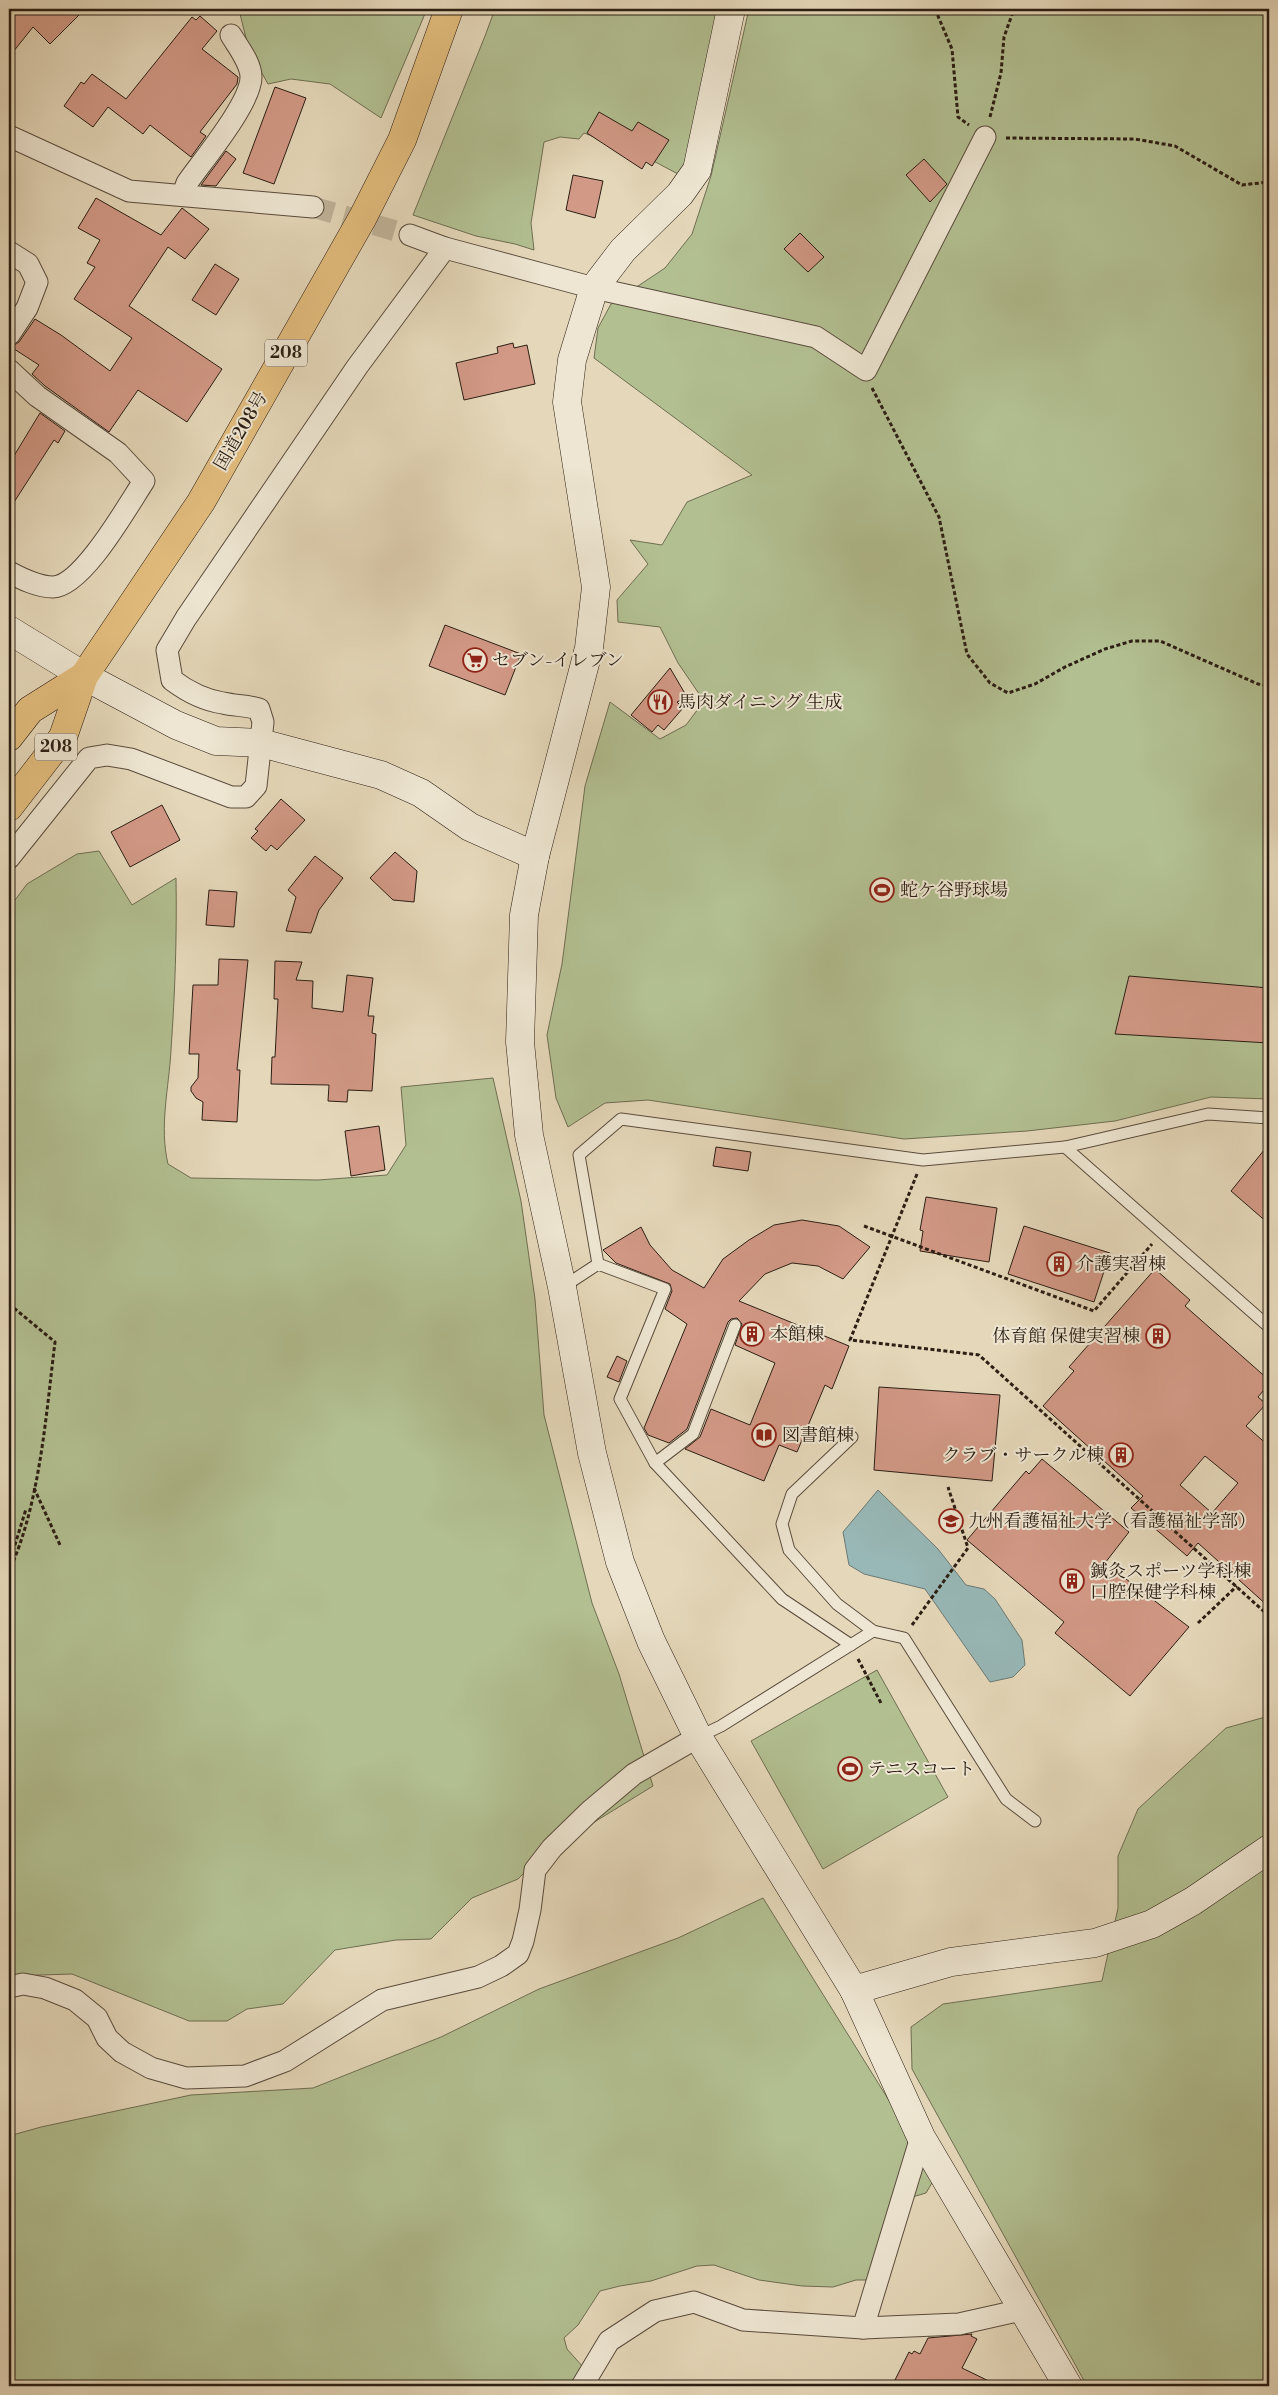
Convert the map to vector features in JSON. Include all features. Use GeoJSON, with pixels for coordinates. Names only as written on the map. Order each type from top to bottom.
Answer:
{"type":"FeatureCollection","features":[{"type":"Feature","properties":{"kind":"highway","name":"国道208号"},"geometry":{"type":"LineString","coordinates":[[9,807],[63,737],[84,676],[201,502],[363,217],[402,140],[449,9]]}},
{"type":"Feature","properties":{"kind":"highway","name":"国道208号"},"geometry":{"type":"LineString","coordinates":[[9,737],[30,710],[84,676]]}},
{"type":"Feature","properties":{"kind":"street"},"geometry":{"type":"LineString","coordinates":[[731,9],[697,170],[680,194],[623,250],[594,288],[572,360],[567,402],[596,587],[589,648],[535,856],[524,915],[520,1042],[530,1135],[562,1288],[592,1453],[620,1562],[652,1641],[698,1737],[854,1990],[921,2137],[1068,2386]]}},
{"type":"Feature","properties":{"kind":"street"},"geometry":{"type":"LineString","coordinates":[[183,194],[187,183],[240,110],[251,78],[248,67],[231,35]]}},
{"type":"Feature","properties":{"kind":"street"},"geometry":{"type":"LineString","coordinates":[[9,136],[129,191],[313,206]]}},
{"type":"Feature","properties":{"kind":"street"},"geometry":{"type":"LineString","coordinates":[[410,235],[446,248],[594,288],[816,337],[866,370],[985,137]]}},
{"type":"Feature","properties":{"kind":"street"},"geometry":{"type":"LineString","coordinates":[[9,858],[89,758],[107,755],[131,759],[231,797],[246,797],[256,786],[263,722],[258,709],[242,704],[225,704],[200,698],[186,691],[172,680],[167,650],[186,618],[357,367],[446,248]]}},
{"type":"Feature","properties":{"kind":"street"},"geometry":{"type":"LineString","coordinates":[[9,252],[28,264],[37,282],[27,308],[9,335]]}},
{"type":"Feature","properties":{"kind":"street"},"geometry":{"type":"LineString","coordinates":[[9,370],[37,396],[118,453],[144,481],[90,562],[69,581],[53,587],[28,582],[9,572]]}},
{"type":"Feature","properties":{"kind":"street"},"geometry":{"type":"LineString","coordinates":[[9,630],[84,676],[176,725],[216,741],[261,743],[381,775],[422,793],[470,827],[535,856]]}},
{"type":"Feature","properties":{"kind":"street"},"geometry":{"type":"LineString","coordinates":[[9,1986],[23,1984],[46,1988],[75,2000],[97,2018],[107,2038],[122,2052],[151,2068],[186,2078],[245,2076],[285,2061],[382,2000],[478,1977],[502,1966],[518,1954],[530,1910],[535,1870],[552,1848],[590,1811],[634,1774],[698,1737]]}},
{"type":"Feature","properties":{"kind":"street"},"geometry":{"type":"LineString","coordinates":[[854,1990],[950,1962],[1095,1943],[1152,1924],[1194,1901],[1269,1850]]}},
{"type":"Feature","properties":{"kind":"street"},"geometry":{"type":"LineString","coordinates":[[863,2328],[921,2137]]}},
{"type":"Feature","properties":{"kind":"street"},"geometry":{"type":"LineString","coordinates":[[582,2386],[609,2341],[655,2311],[694,2302],[744,2320],[863,2328],[959,2324],[1022,2310]]}},
{"type":"Feature","properties":{"kind":"lane"},"geometry":{"type":"LineString","coordinates":[[598,1264],[579,1155],[621,1120],[923,1160],[1065,1147],[1208,1114],[1269,1118]]}},
{"type":"Feature","properties":{"kind":"lane"},"geometry":{"type":"LineString","coordinates":[[1065,1147],[1269,1327]]}},
{"type":"Feature","properties":{"kind":"lane"},"geometry":{"type":"LineString","coordinates":[[562,1288],[598,1264]]}},
{"type":"Feature","properties":{"kind":"lane"},"geometry":{"type":"LineString","coordinates":[[598,1264],[664,1288],[620,1399],[654,1463],[782,1599],[851,1645]]}},
{"type":"Feature","properties":{"kind":"lane"},"geometry":{"type":"LineString","coordinates":[[654,1463],[693,1434],[735,1325]]}},
{"type":"Feature","properties":{"kind":"lane"},"geometry":{"type":"LineString","coordinates":[[852,1437],[792,1494],[782,1524],[789,1550],[837,1604],[873,1631],[904,1638],[1006,1799],[1035,1820]]}},
{"type":"Feature","properties":{"kind":"lane"},"geometry":{"type":"LineString","coordinates":[[698,1737],[721,1726],[873,1631]]}},
{"type":"Feature","properties":{"kind":"path"},"geometry":{"type":"LineString","coordinates":[[935,9],[952,48],[958,117],[985,137],[1135,139],[1175,146],[1242,185],[1269,182]]}},
{"type":"Feature","properties":{"kind":"path"},"geometry":{"type":"LineString","coordinates":[[985,137],[1001,73],[1004,36],[1014,9],[1016,9]]}},
{"type":"Feature","properties":{"kind":"path"},"geometry":{"type":"LineString","coordinates":[[866,370],[874,393],[939,516],[967,654],[990,683],[1008,693],[1035,684],[1065,667],[1105,649],[1132,641],[1160,641],[1258,684],[1269,686]]}},
{"type":"Feature","properties":{"kind":"path"},"geometry":{"type":"LineString","coordinates":[[923,1160],[850,1340],[979,1355],[1269,1616]]}},
{"type":"Feature","properties":{"kind":"path"},"geometry":{"type":"LineString","coordinates":[[864,1226],[1094,1311],[1163,1232]]}},
{"type":"Feature","properties":{"kind":"path"},"geometry":{"type":"LineString","coordinates":[[9,1304],[55,1342],[42,1452],[19,1548],[9,1571]]}},
{"type":"Feature","properties":{"kind":"path"},"geometry":{"type":"LineString","coordinates":[[34,1487],[60,1545]]}},
{"type":"Feature","properties":{"kind":"path"},"geometry":{"type":"LineString","coordinates":[[9,1564],[34,1487]]}},
{"type":"Feature","properties":{"kind":"path"},"geometry":{"type":"LineString","coordinates":[[918,1615],[968,1548],[948,1487]]}},
{"type":"Feature","properties":{"kind":"path"},"geometry":{"type":"LineString","coordinates":[[1198,1623],[1237,1586]]}},
{"type":"Feature","properties":{"kind":"path"},"geometry":{"type":"LineString","coordinates":[[851,1645],[882,1705]]}},
{"type":"Feature","properties":{"kind":"green space"},"geometry":{"type":"Polygon","coordinates":[[[230,9],[427,9],[381,118],[330,84],[291,79],[268,84],[249,50],[240,14],[230,9]]]}},
{"type":"Feature","properties":{"kind":"green space"},"geometry":{"type":"Polygon","coordinates":[[[495,9],[726,9],[684,171],[678,174],[644,156],[584,133],[579,139],[560,137],[544,142],[531,223],[534,250],[476,236],[413,215],[495,9]]]}},
{"type":"Feature","properties":{"kind":"green space"},"geometry":{"type":"Polygon","coordinates":[[[749,9],[1269,9],[1269,1099],[1211,1097],[1115,1121],[1027,1131],[904,1139],[648,1100],[605,1103],[568,1127],[556,1098],[547,1035],[562,964],[585,786],[610,702],[660,739],[686,725],[704,701],[678,663],[660,627],[618,622],[617,600],[648,564],[630,540],[662,545],[687,502],[752,475],[594,358],[598,328],[611,304],[665,268],[692,234],[711,176],[749,9]]]}},
{"type":"Feature","properties":{"kind":"green space"},"geometry":{"type":"Polygon","coordinates":[[[99,851],[132,905],[176,878],[175,986],[164,1136],[168,1164],[191,1178],[318,1180],[387,1175],[406,1145],[401,1087],[493,1078],[521,1201],[535,1299],[544,1415],[592,1603],[619,1674],[653,1786],[544,1853],[518,1879],[472,1898],[431,1939],[396,1940],[335,1950],[283,2004],[247,2009],[227,2021],[189,2021],[72,1974],[9,1976],[9,908],[27,884],[77,854],[99,851]]]}},
{"type":"Feature","properties":{"kind":"green space","name":"テニスコート"},"geometry":{"type":"Polygon","coordinates":[[[877,1670],[948,1797],[823,1869],[751,1741],[877,1670]]]}},
{"type":"Feature","properties":{"kind":"green space"},"geometry":{"type":"Polygon","coordinates":[[[1269,1716],[1269,2386],[1087,2386],[912,2069],[911,2027],[943,2004],[1102,1981],[1118,1908],[1118,1856],[1138,1809],[1226,1728],[1269,1716]]]}},
{"type":"Feature","properties":{"kind":"green space"},"geometry":{"type":"Polygon","coordinates":[[[763,1898],[936,2176],[926,2193],[902,2200],[870,2280],[856,2280],[833,2287],[802,2286],[759,2280],[714,2265],[697,2266],[651,2281],[600,2291],[578,2325],[564,2338],[567,2349],[583,2367],[579,2386],[9,2386],[9,2136],[41,2127],[191,2095],[313,2088],[441,2037],[539,1989],[678,1938],[763,1898]]]}},
{"type":"Feature","properties":{"kind":"water"},"geometry":{"type":"Polygon","coordinates":[[[878,1490],[938,1549],[966,1585],[984,1589],[995,1599],[1022,1640],[1025,1665],[1013,1677],[990,1682],[925,1589],[864,1574],[849,1565],[843,1532],[878,1490]]]}},
{"type":"Feature","properties":{"kind":"building"},"geometry":{"type":"Polygon","coordinates":[[[9,9],[85,9],[50,44],[33,27],[9,57],[9,9]]]}},
{"type":"Feature","properties":{"kind":"building"},"geometry":{"type":"Polygon","coordinates":[[[200,16],[217,31],[202,49],[238,77],[237,84],[200,132],[206,136],[191,157],[150,125],[143,134],[108,107],[93,127],[64,106],[81,82],[84,84],[92,74],[126,99],[192,17],[196,20],[200,16]]]}},
{"type":"Feature","properties":{"kind":"building"},"geometry":{"type":"Polygon","coordinates":[[[275,87],[306,98],[274,184],[243,173],[275,87]]]}},
{"type":"Feature","properties":{"kind":"building"},"geometry":{"type":"Polygon","coordinates":[[[599,112],[632,131],[638,122],[669,140],[652,166],[646,162],[642,169],[587,133],[599,112]]]}},
{"type":"Feature","properties":{"kind":"building"},"geometry":{"type":"Polygon","coordinates":[[[226,151],[236,159],[216,186],[201,185],[226,151]]]}},
{"type":"Feature","properties":{"kind":"building"},"geometry":{"type":"Polygon","coordinates":[[[924,159],[947,184],[930,202],[906,175],[924,159]]]}},
{"type":"Feature","properties":{"kind":"building"},"geometry":{"type":"Polygon","coordinates":[[[573,175],[603,181],[595,218],[566,210],[573,175]]]}},
{"type":"Feature","properties":{"kind":"building"},"geometry":{"type":"Polygon","coordinates":[[[96,198],[161,235],[182,208],[209,229],[185,259],[168,247],[129,306],[222,369],[187,422],[138,390],[109,432],[45,386],[32,374],[39,365],[11,347],[19,342],[35,319],[61,335],[110,371],[132,338],[74,299],[95,267],[87,263],[100,240],[78,228],[96,198]]]}},
{"type":"Feature","properties":{"kind":"building"},"geometry":{"type":"Polygon","coordinates":[[[800,233],[824,257],[808,272],[784,249],[800,233]]]}},
{"type":"Feature","properties":{"kind":"building"},"geometry":{"type":"Polygon","coordinates":[[[215,264],[239,279],[216,315],[192,300],[215,264]]]}},
{"type":"Feature","properties":{"kind":"building"},"geometry":{"type":"Polygon","coordinates":[[[513,343],[514,348],[527,345],[535,384],[464,400],[456,363],[498,353],[497,347],[513,343]]]}},
{"type":"Feature","properties":{"kind":"building"},"geometry":{"type":"Polygon","coordinates":[[[40,413],[65,431],[58,443],[54,440],[9,510],[9,464],[40,413]]]}},
{"type":"Feature","properties":{"kind":"building","name":"セブン-イレブン"},"geometry":{"type":"Polygon","coordinates":[[[445,625],[521,654],[505,695],[429,666],[445,625]]]}},
{"type":"Feature","properties":{"kind":"building","name":"馬肉ダイニング 生成"},"geometry":{"type":"Polygon","coordinates":[[[670,668],[687,697],[677,702],[683,708],[664,730],[658,725],[652,732],[631,715],[670,668]]]}},
{"type":"Feature","properties":{"kind":"building"},"geometry":{"type":"Polygon","coordinates":[[[281,799],[305,820],[277,850],[271,845],[266,851],[251,838],[258,831],[255,829],[281,799]]]}},
{"type":"Feature","properties":{"kind":"building"},"geometry":{"type":"Polygon","coordinates":[[[162,805],[180,840],[130,867],[111,832],[162,805]]]}},
{"type":"Feature","properties":{"kind":"building"},"geometry":{"type":"Polygon","coordinates":[[[395,852],[417,871],[414,902],[393,900],[370,878],[395,852]]]}},
{"type":"Feature","properties":{"kind":"building"},"geometry":{"type":"Polygon","coordinates":[[[315,856],[343,878],[319,910],[311,933],[286,931],[296,897],[288,890],[315,856]]]}},
{"type":"Feature","properties":{"kind":"building"},"geometry":{"type":"Polygon","coordinates":[[[209,890],[237,892],[234,927],[206,925],[209,890]]]}},
{"type":"Feature","properties":{"kind":"building"},"geometry":{"type":"Polygon","coordinates":[[[219,959],[248,960],[237,1070],[240,1070],[237,1122],[202,1120],[203,1102],[196,1098],[191,1091],[191,1087],[198,1078],[199,1054],[189,1054],[193,985],[218,985],[219,959]]]}},
{"type":"Feature","properties":{"kind":"building"},"geometry":{"type":"Polygon","coordinates":[[[275,961],[302,962],[296,980],[313,981],[312,1008],[343,1012],[347,975],[373,978],[368,1016],[374,1016],[372,1033],[376,1034],[372,1091],[348,1090],[347,1102],[328,1101],[329,1085],[271,1084],[272,1057],[275,1057],[278,999],[274,999],[275,961]]]}},
{"type":"Feature","properties":{"kind":"building"},"geometry":{"type":"Polygon","coordinates":[[[1129,976],[1269,988],[1269,1043],[1115,1034],[1129,976]]]}},
{"type":"Feature","properties":{"kind":"building"},"geometry":{"type":"Polygon","coordinates":[[[379,1126],[385,1170],[351,1176],[345,1131],[379,1126]]]}},
{"type":"Feature","properties":{"kind":"building"},"geometry":{"type":"Polygon","coordinates":[[[1269,1144],[1269,1224],[1231,1191],[1269,1144]]]}},
{"type":"Feature","properties":{"kind":"building"},"geometry":{"type":"Polygon","coordinates":[[[716,1147],[751,1152],[748,1171],[713,1166],[716,1147]]]}},
{"type":"Feature","properties":{"kind":"building"},"geometry":{"type":"Polygon","coordinates":[[[926,1197],[997,1208],[989,1262],[920,1251],[923,1231],[920,1230],[926,1197]]]}},
{"type":"Feature","properties":{"kind":"building","name":"本館棟"},"geometry":{"type":"Polygon","coordinates":[[[802,1220],[839,1226],[870,1247],[843,1279],[818,1266],[792,1263],[765,1274],[739,1301],[849,1346],[832,1389],[825,1385],[797,1452],[779,1445],[764,1481],[685,1449],[700,1437],[711,1409],[750,1425],[775,1363],[735,1345],[742,1324],[737,1318],[731,1319],[728,1322],[687,1429],[669,1443],[648,1435],[644,1428],[687,1324],[665,1309],[672,1291],[670,1284],[616,1263],[603,1250],[641,1227],[650,1245],[672,1270],[704,1288],[723,1259],[749,1240],[774,1225],[802,1220]]]}},
{"type":"Feature","properties":{"kind":"building","name":"介護実習棟"},"geometry":{"type":"Polygon","coordinates":[[[1024,1226],[1110,1253],[1094,1302],[1008,1274],[1024,1226]]]}},
{"type":"Feature","properties":{"kind":"building"},"geometry":{"type":"Polygon","coordinates":[[[1155,1269],[1190,1300],[1185,1306],[1269,1380],[1269,1384],[1258,1397],[1266,1404],[1246,1426],[1269,1446],[1269,1607],[1198,1543],[1187,1556],[1131,1508],[1143,1496],[1043,1406],[1074,1371],[1069,1367],[1155,1269]],[[1205,1456],[1180,1485],[1212,1513],[1238,1483],[1205,1456]]]}},
{"type":"Feature","properties":{"kind":"building"},"geometry":{"type":"Polygon","coordinates":[[[617,1356],[627,1361],[619,1382],[607,1377],[617,1356]]]}},
{"type":"Feature","properties":{"kind":"building"},"geometry":{"type":"Polygon","coordinates":[[[879,1387],[1000,1395],[992,1481],[874,1470],[879,1387]]]}},
{"type":"Feature","properties":{"kind":"building","name":"鍼灸スポーツ学科棟 口腔保健学科棟"},"geometry":{"type":"Polygon","coordinates":[[[1042,1459],[1129,1532],[1105,1563],[1189,1627],[1130,1696],[1055,1633],[1064,1622],[967,1540],[1026,1471],[1029,1474],[1042,1459]]]}},
{"type":"Feature","properties":{"kind":"building"},"geometry":{"type":"Polygon","coordinates":[[[972,2334],[971,2336],[977,2339],[962,2368],[999,2386],[892,2386],[909,2352],[912,2354],[914,2351],[920,2354],[928,2338],[972,2334]]]}},
{"type":"Feature","properties":{"kind":"tunnel"},"geometry":{"type":"LineString","coordinates":[[313,207],[410,235]]}},
{"type":"Feature","properties":{"kind":"place","name":"セブン-イレブン"},"geometry":{"type":"Point","coordinates":[475,660]}},
{"type":"Feature","properties":{"kind":"place","name":"馬肉ダイニング 生成"},"geometry":{"type":"Point","coordinates":[660,702]}},
{"type":"Feature","properties":{"kind":"place","name":"蛇ケ谷野球場"},"geometry":{"type":"Point","coordinates":[882,890]}},
{"type":"Feature","properties":{"kind":"place","name":"介護実習棟"},"geometry":{"type":"Point","coordinates":[1059,1264]}},
{"type":"Feature","properties":{"kind":"place","name":"本館棟"},"geometry":{"type":"Point","coordinates":[752,1334]}},
{"type":"Feature","properties":{"kind":"place","name":"体育館 保健実習棟"},"geometry":{"type":"Point","coordinates":[1158,1336]}},
{"type":"Feature","properties":{"kind":"place","name":"図書館棟"},"geometry":{"type":"Point","coordinates":[764,1435]}},
{"type":"Feature","properties":{"kind":"place","name":"クラブ・サークル棟"},"geometry":{"type":"Point","coordinates":[1121,1455]}},
{"type":"Feature","properties":{"kind":"place","name":"九州看護福祉大学（看護福祉学部）"},"geometry":{"type":"Point","coordinates":[951,1521]}},
{"type":"Feature","properties":{"kind":"place","name":"鍼灸スポーツ学科棟 口腔保健学科棟"},"geometry":{"type":"Point","coordinates":[1072,1581]}},
{"type":"Feature","properties":{"kind":"place","name":"テニスコート"},"geometry":{"type":"Point","coordinates":[850,1769]}}]}
